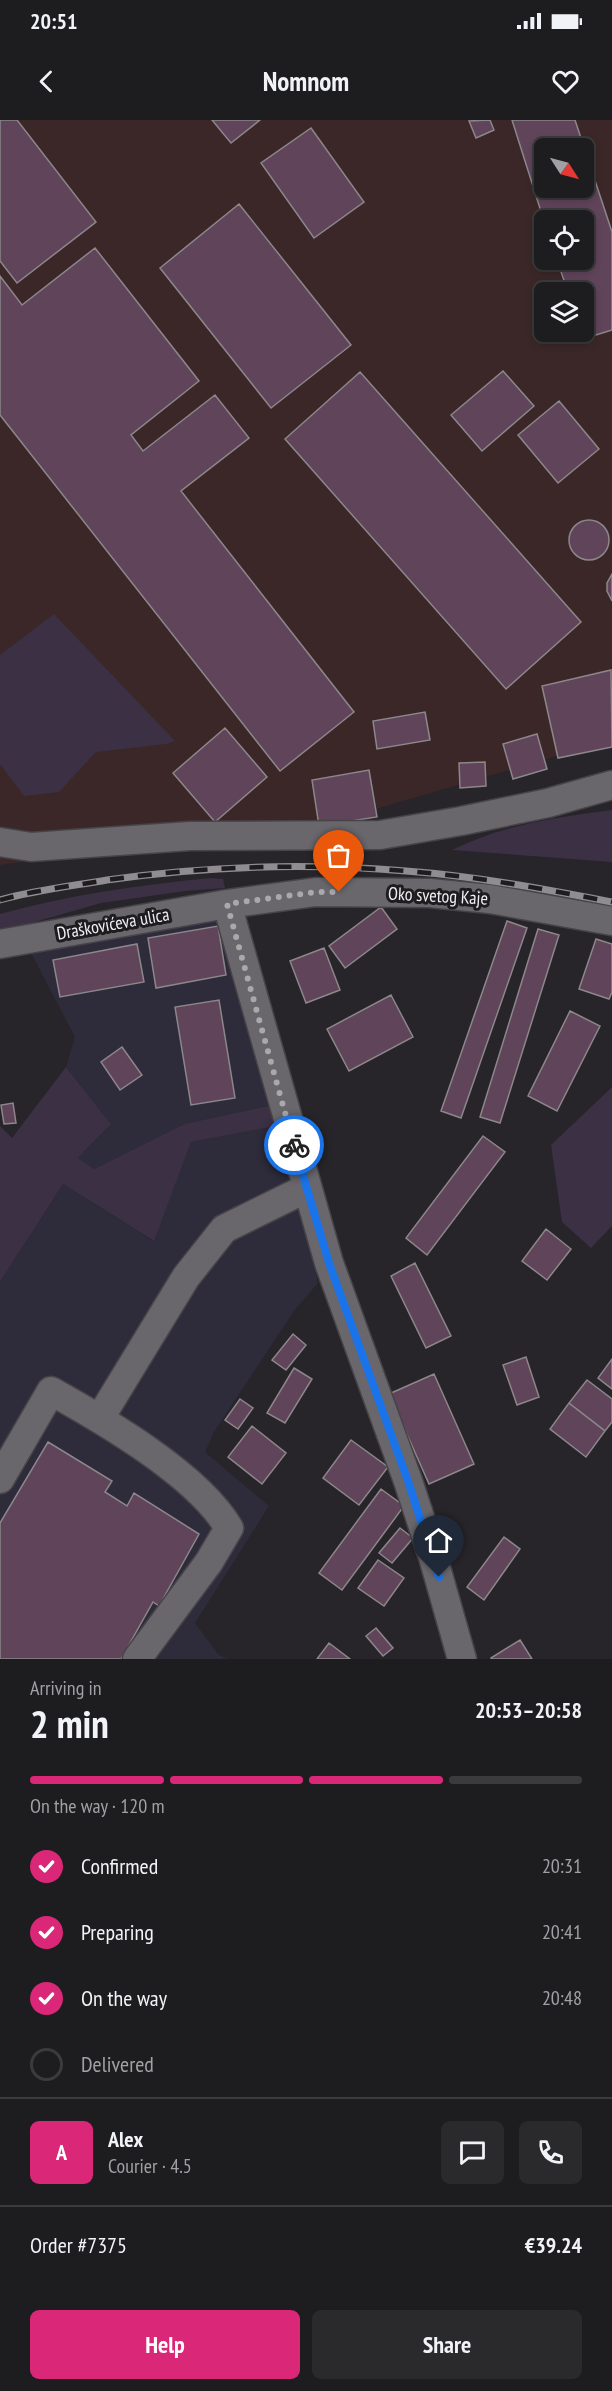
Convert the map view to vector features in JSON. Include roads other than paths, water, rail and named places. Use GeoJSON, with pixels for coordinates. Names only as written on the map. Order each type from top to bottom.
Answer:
{"type":"FeatureCollection","features":[{"type":"Feature","properties":{"kind":"street"},"geometry":{"type":"LineString","coordinates":[[0,842],[31,847],[190,836],[380,835],[548,803],[612,785]]}},
{"type":"Feature","properties":{"kind":"street","name":"Oko svetog Kaje"},"geometry":{"type":"LineString","coordinates":[[227,904],[316,892],[430,893],[490,899],[612,921]]}},
{"type":"Feature","properties":{"kind":"street"},"geometry":{"type":"LineString","coordinates":[[227,904],[329,1263],[422,1525],[462,1659]]}},
{"type":"Feature","properties":{"kind":"street","name":"Draškovićeva ulica"},"geometry":{"type":"LineString","coordinates":[[0,944],[227,904]]}},
{"type":"Feature","properties":{"kind":"street"},"geometry":{"type":"LineString","coordinates":[[99,1418],[186,1276],[224,1229],[307,1188]]}},
{"type":"Feature","properties":{"kind":"street"},"geometry":{"type":"LineString","coordinates":[[0,1479],[51,1391],[99,1418],[179,1474],[218,1510],[229,1528],[209,1562],[137,1659]]}},
{"type":"Feature","properties":{"kind":"railway"},"geometry":{"type":"LineString","coordinates":[[0,900],[54,888],[144,875],[256,867],[331,867],[458,876],[612,902]]}}]}
